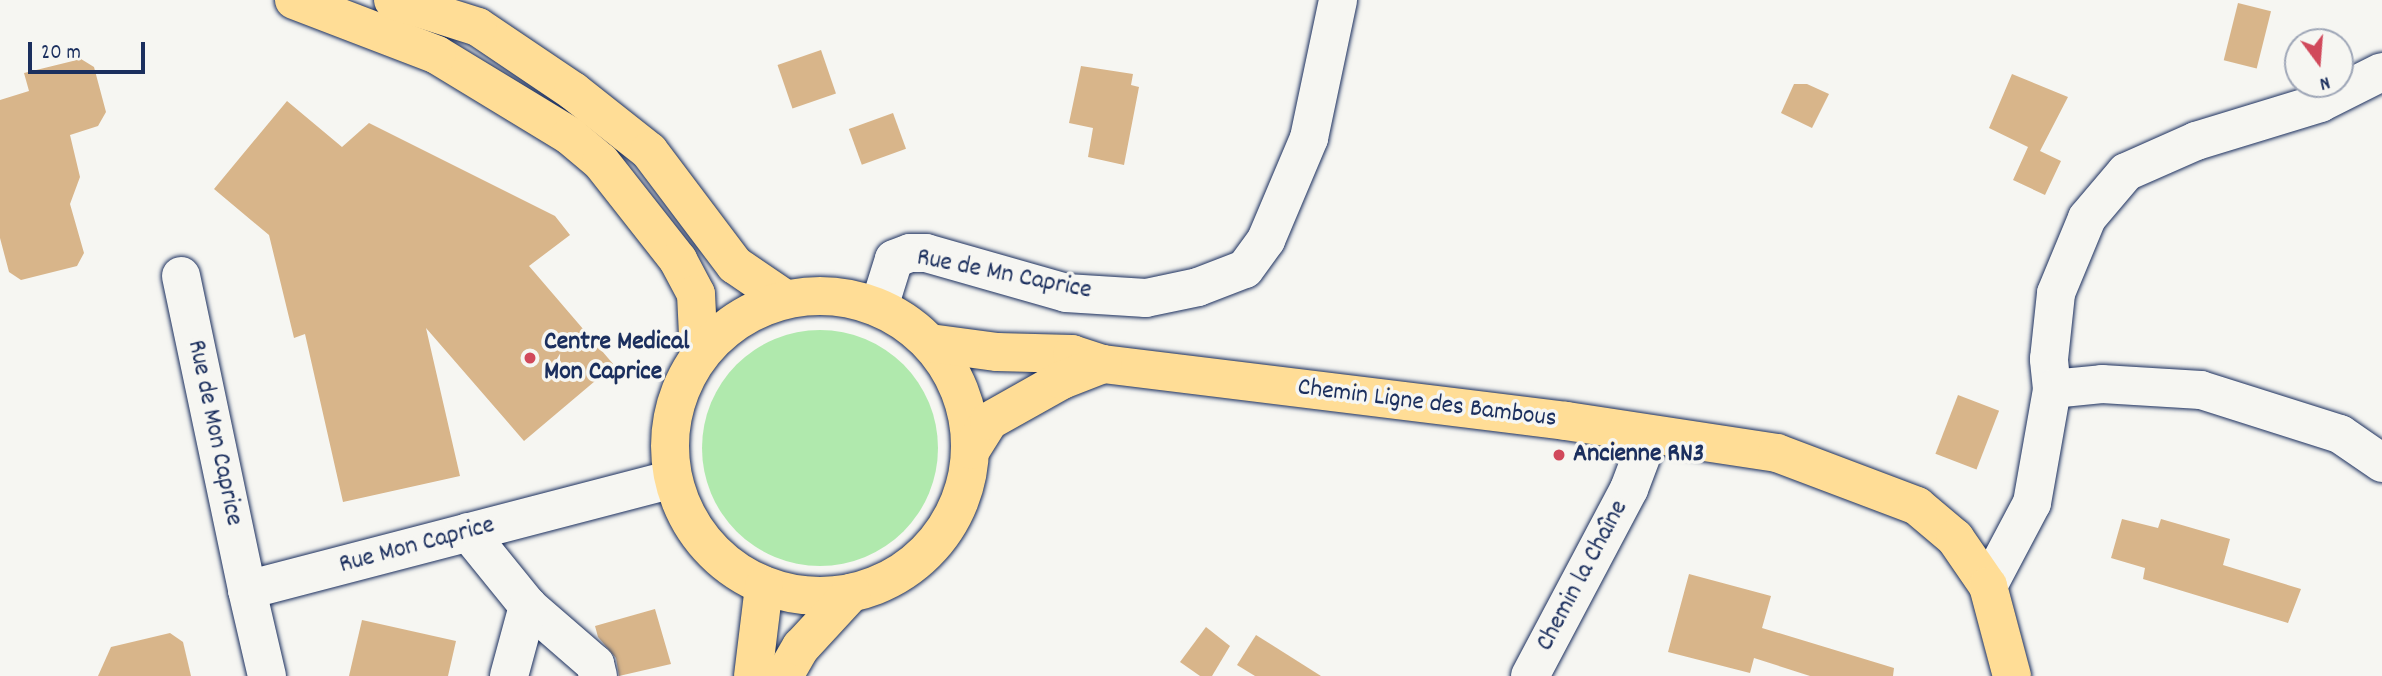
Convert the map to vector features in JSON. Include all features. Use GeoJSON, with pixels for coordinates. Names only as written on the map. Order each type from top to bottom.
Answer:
{"type":"FeatureCollection","features":[{"type":"Feature","properties":{"kind":"main road"},"geometry":{"type":"LineString","coordinates":[[294,0],[437,55],[570,136],[601,162],[678,260],[696,294],[699,356]]}},
{"type":"Feature","properties":{"kind":"main road"},"geometry":{"type":"LineString","coordinates":[[381,0],[437,55]]}},
{"type":"Feature","properties":{"kind":"main road"},"geometry":{"type":"LineString","coordinates":[[393,0],[478,27]]}},
{"type":"Feature","properties":{"kind":"main road"},"geometry":{"type":"LineString","coordinates":[[440,0],[573,91],[649,151],[735,265],[785,299]]}},
{"type":"Feature","properties":{"kind":"main road"},"geometry":{"type":"LineString","coordinates":[[833,296],[880,307],[930,343],[954,374],[967,411],[971,450],[965,490],[948,526],[911,564],[889,580],[851,593],[807,596],[764,586],[722,561],[690,524],[672,479],[669,436],[678,394],[699,356],[722,330],[752,312],[785,299],[833,296]]}},
{"type":"Feature","properties":{"kind":"main road","name":"Chemin Ligne des Bambous"},"geometry":{"type":"LineString","coordinates":[[930,343],[997,352],[1072,354],[1103,364],[1566,421],[1649,436],[1777,453],[1917,506],[1955,538],[1988,586],[2012,676]]}},
{"type":"Feature","properties":{"kind":"main road","name":"Chemin Ligne des Bambous"},"geometry":{"type":"LineString","coordinates":[[971,450],[989,421],[1062,380],[1103,364]]}},
{"type":"Feature","properties":{"kind":"main road"},"geometry":{"type":"LineString","coordinates":[[753,676],[764,586]]}},
{"type":"Feature","properties":{"kind":"main road"},"geometry":{"type":"LineString","coordinates":[[783,676],[801,647],[851,593]]}},
{"type":"Feature","properties":{"kind":"street","name":"Rue de Mn Caprice"},"geometry":{"type":"LineString","coordinates":[[880,307],[894,259],[910,253],[926,254],[1066,293],[1146,298],[1198,287],[1245,269],[1266,240],[1309,138],[1338,0]]}},
{"type":"Feature","properties":{"kind":"street"},"geometry":{"type":"LineString","coordinates":[[1988,586],[2032,503],[2052,389],[2049,359],[2056,293],[2087,218],[2126,172],[2196,141],[2320,103],[2382,72]]}},
{"type":"Feature","properties":{"kind":"street","name":"Rue de Mon Caprice"},"geometry":{"type":"LineString","coordinates":[[181,276],[247,590]]}},
{"type":"Feature","properties":{"kind":"street"},"geometry":{"type":"LineString","coordinates":[[2052,389],[2102,384],[2201,390],[2340,434],[2382,463]]}},
{"type":"Feature","properties":{"kind":"street","name":"Chemin la Chaîne"},"geometry":{"type":"LineString","coordinates":[[1530,676],[1629,489],[1649,436]]}},
{"type":"Feature","properties":{"kind":"street","name":"Rue Mon Caprice"},"geometry":{"type":"LineString","coordinates":[[247,590],[672,479]]}},
{"type":"Feature","properties":{"kind":"street"},"geometry":{"type":"LineString","coordinates":[[468,532],[528,606],[595,664],[598,676]]}},
{"type":"Feature","properties":{"kind":"street"},"geometry":{"type":"LineString","coordinates":[[247,590],[267,676]]}},
{"type":"Feature","properties":{"kind":"street"},"geometry":{"type":"LineString","coordinates":[[509,676],[528,606]]}},
{"type":"Feature","properties":{"kind":"green space"},"geometry":{"type":"Polygon","coordinates":[[[808,330],[832,330],[876,344],[895,357],[911,373],[924,392],[933,414],[938,448],[936,471],[924,504],[911,523],[895,539],[876,552],[854,561],[832,566],[808,566],[764,552],[745,539],[729,523],[716,504],[707,482],[702,460],[702,436],[716,392],[729,373],[745,357],[764,344],[786,335],[808,330]]]}},
{"type":"Feature","properties":{"kind":"building"},"geometry":{"type":"Polygon","coordinates":[[[2238,3],[2271,11],[2257,68],[2224,60],[2238,3]]]}},
{"type":"Feature","properties":{"kind":"building"},"geometry":{"type":"Polygon","coordinates":[[[821,50],[836,93],[792,108],[778,65],[821,50]]]}},
{"type":"Feature","properties":{"kind":"building"},"geometry":{"type":"Polygon","coordinates":[[[81,59],[94,67],[106,112],[98,126],[70,135],[80,177],[70,204],[84,253],[77,266],[21,280],[9,272],[0,238],[0,100],[29,91],[24,73],[81,59]]]}},
{"type":"Feature","properties":{"kind":"building"},"geometry":{"type":"Polygon","coordinates":[[[1081,66],[1133,74],[1131,85],[1139,87],[1124,165],[1088,157],[1093,128],[1069,123],[1081,66]]]}},
{"type":"Feature","properties":{"kind":"building"},"geometry":{"type":"Polygon","coordinates":[[[2012,74],[2068,97],[2040,151],[2061,161],[2045,195],[2013,180],[2028,147],[1989,128],[2012,74]]]}},
{"type":"Feature","properties":{"kind":"building"},"geometry":{"type":"Polygon","coordinates":[[[1794,84],[1807,84],[1829,94],[1812,128],[1781,113],[1794,84]]]}},
{"type":"Feature","properties":{"kind":"building"},"geometry":{"type":"Polygon","coordinates":[[[287,101],[342,147],[369,123],[555,216],[570,235],[529,266],[614,365],[524,441],[426,328],[460,476],[343,502],[305,334],[294,338],[269,235],[214,189],[287,101]]]}},
{"type":"Feature","properties":{"kind":"building"},"geometry":{"type":"Polygon","coordinates":[[[893,113],[906,149],[862,165],[849,129],[893,113]]]}},
{"type":"Feature","properties":{"kind":"building"},"geometry":{"type":"Polygon","coordinates":[[[1958,395],[1999,411],[1977,470],[1935,454],[1958,395]]]}},
{"type":"Feature","properties":{"kind":"building"},"geometry":{"type":"Polygon","coordinates":[[[2122,519],[2158,528],[2161,519],[2230,539],[2223,565],[2301,589],[2288,623],[2143,579],[2145,568],[2111,558],[2122,519]]]}},
{"type":"Feature","properties":{"kind":"building"},"geometry":{"type":"Polygon","coordinates":[[[1689,574],[1771,596],[1762,628],[1894,668],[1893,676],[1810,676],[1754,658],[1750,673],[1668,652],[1689,574]]]}},
{"type":"Feature","properties":{"kind":"building"},"geometry":{"type":"Polygon","coordinates":[[[655,609],[671,664],[619,676],[616,658],[598,637],[595,626],[655,609]]]}},
{"type":"Feature","properties":{"kind":"building"},"geometry":{"type":"Polygon","coordinates":[[[362,620],[456,641],[448,676],[349,676],[362,620]]]}},
{"type":"Feature","properties":{"kind":"building"},"geometry":{"type":"Polygon","coordinates":[[[1206,627],[1230,646],[1212,676],[1200,676],[1180,662],[1206,627]]]}},
{"type":"Feature","properties":{"kind":"building"},"geometry":{"type":"Polygon","coordinates":[[[170,633],[183,642],[191,676],[98,676],[111,647],[170,633]]]}},
{"type":"Feature","properties":{"kind":"building"},"geometry":{"type":"Polygon","coordinates":[[[1256,635],[1321,676],[1255,676],[1237,665],[1256,635]]]}},
{"type":"Feature","properties":{"kind":"place","name":"Centre Medical Mon Caprice"},"geometry":{"type":"Point","coordinates":[530,358]}},
{"type":"Feature","properties":{"kind":"place","name":"Ancienne RN3"},"geometry":{"type":"Point","coordinates":[1559,455]}}]}
